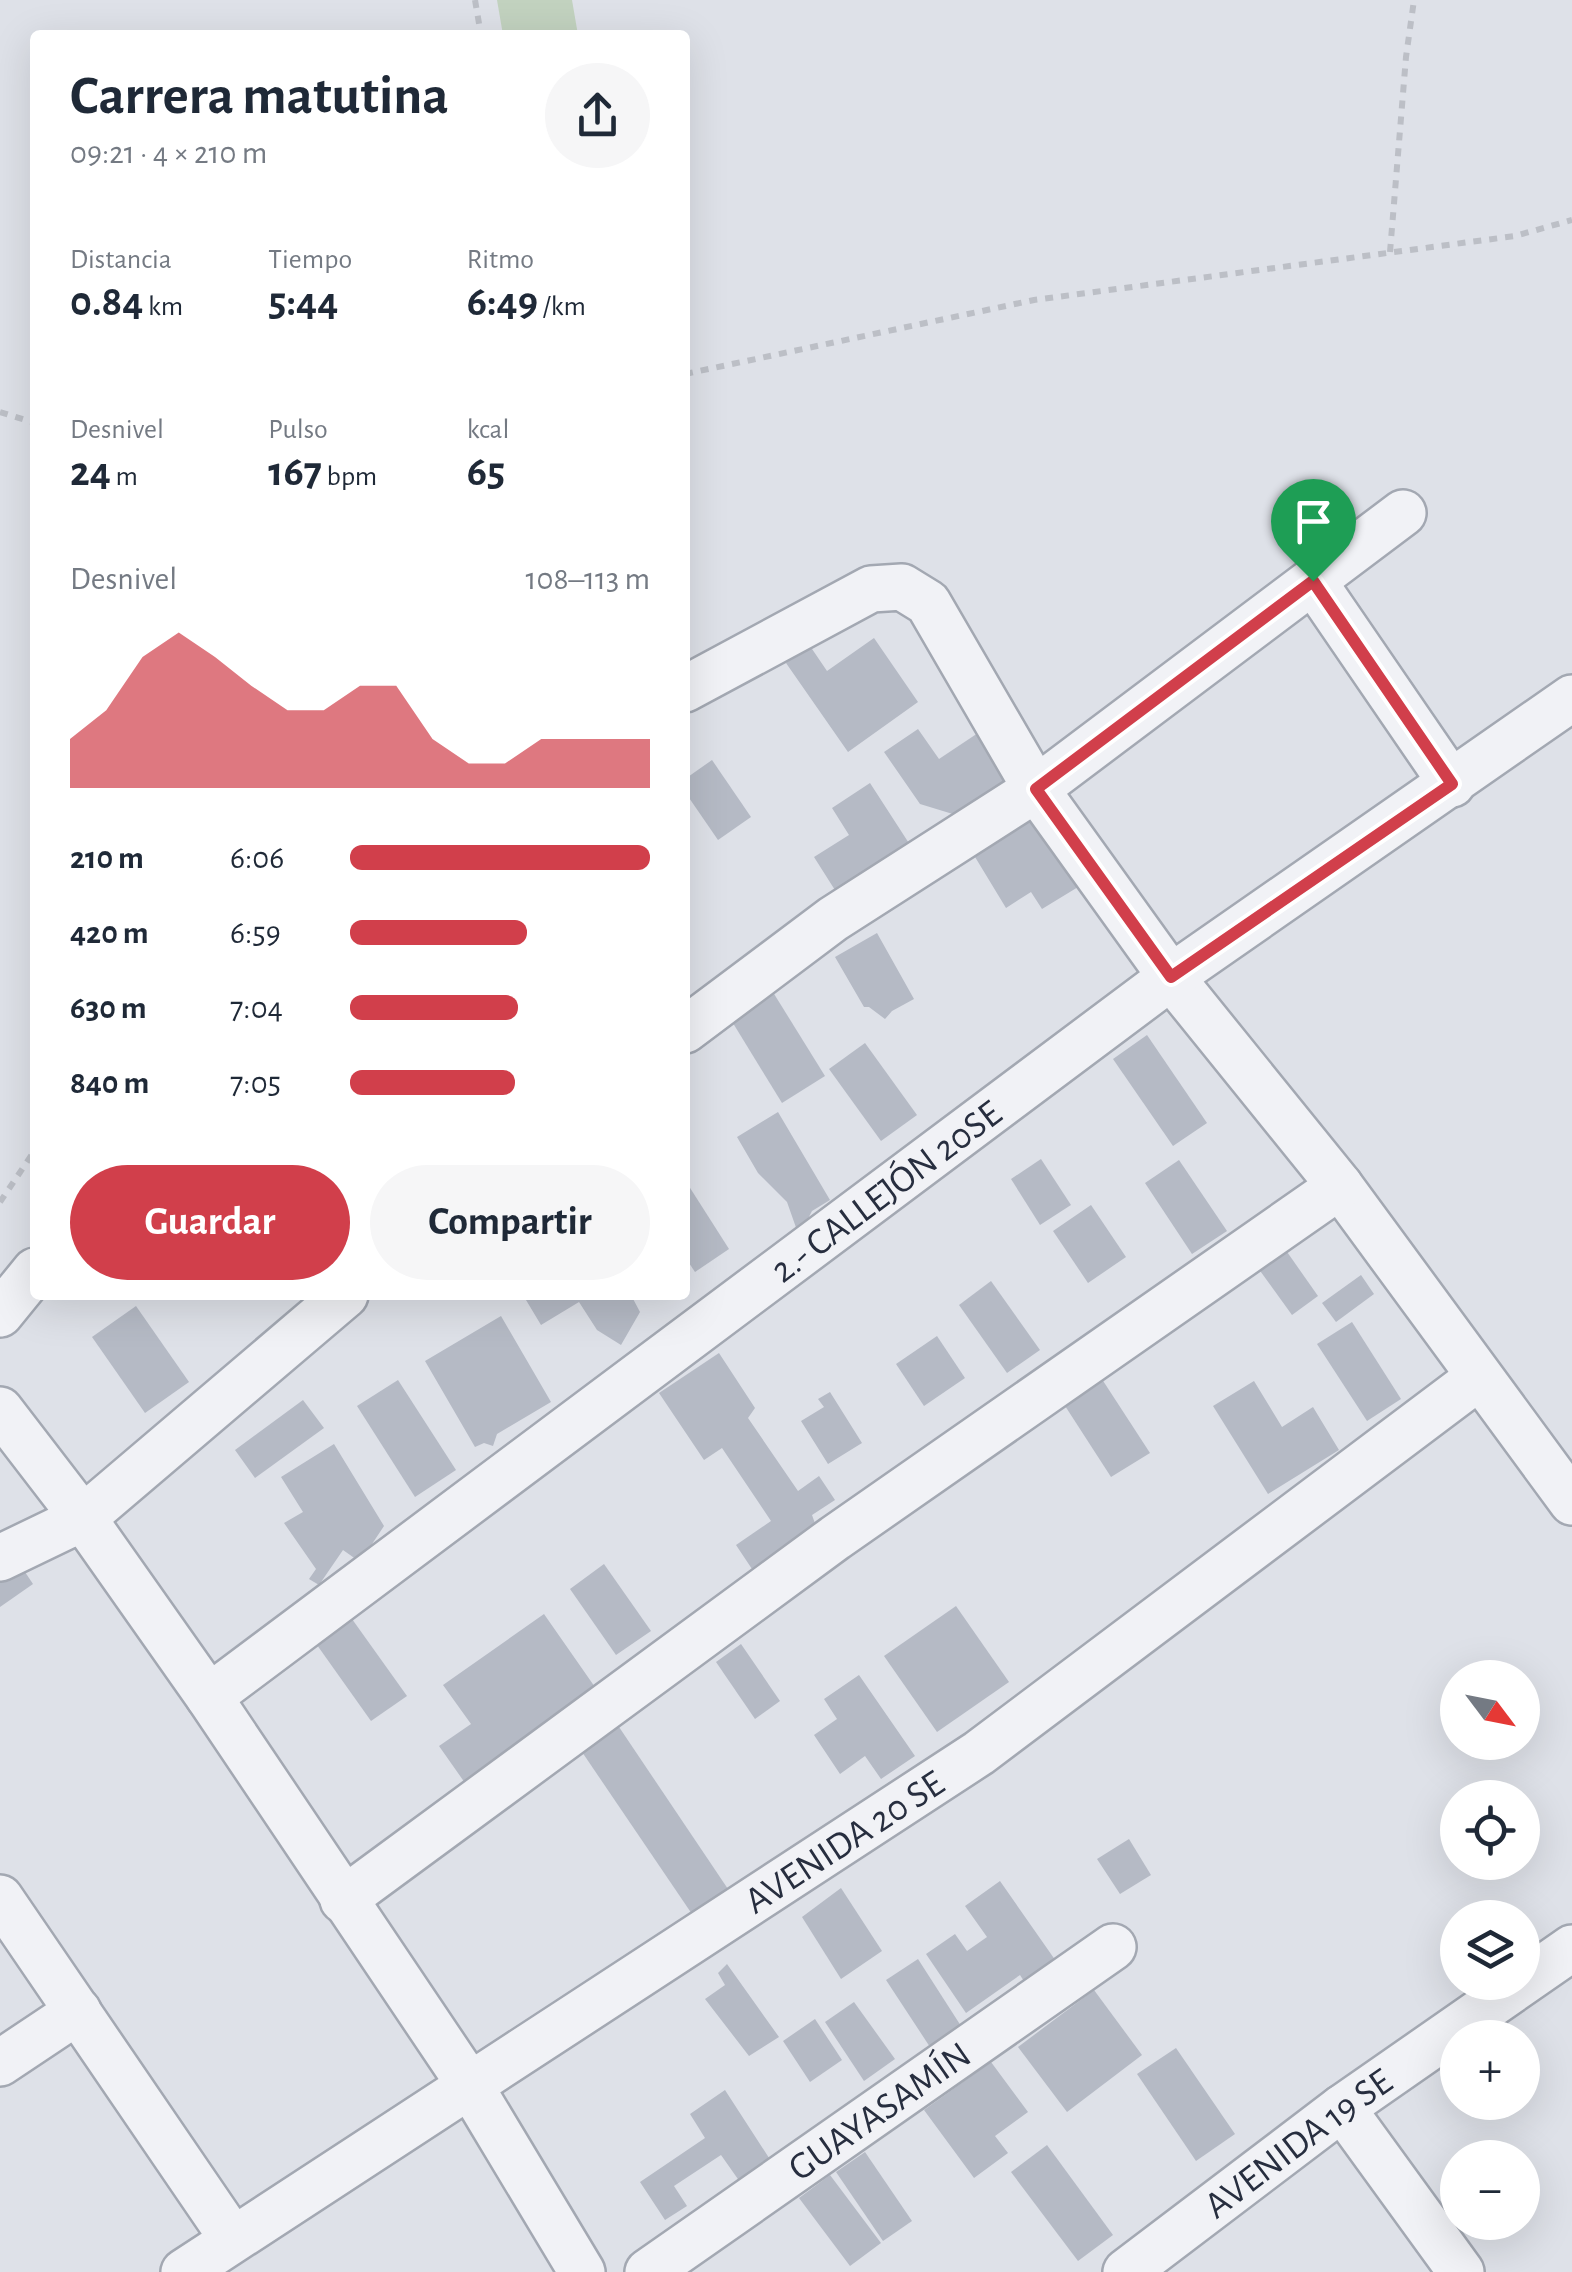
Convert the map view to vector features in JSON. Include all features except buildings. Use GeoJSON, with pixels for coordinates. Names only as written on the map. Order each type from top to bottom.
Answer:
{"type":"FeatureCollection","features":[{"type":"Feature","properties":{"kind":"street"},"geometry":{"type":"LineString","coordinates":[[690,1026],[832,919],[1036,789],[1403,513]]}},
{"type":"Feature","properties":{"kind":"street"},"geometry":{"type":"LineString","coordinates":[[1313,581],[1452,784]]}},
{"type":"Feature","properties":{"kind":"street"},"geometry":{"type":"LineString","coordinates":[[690,686],[871,589],[902,587],[928,603],[1036,789],[1171,977],[1340,1186],[1572,1502]]}},
{"type":"Feature","properties":{"kind":"street","name":"2.- CALLEJÓN 20SE"},"geometry":{"type":"LineString","coordinates":[[208,1696],[1171,977],[1572,698]]}},
{"type":"Feature","properties":{"kind":"street"},"geometry":{"type":"LineString","coordinates":[[343,1900],[835,1538],[1340,1186]]}},
{"type":"Feature","properties":{"kind":"street"},"geometry":{"type":"LineString","coordinates":[[0,1314],[30,1277]]}},
{"type":"Feature","properties":{"kind":"street"},"geometry":{"type":"LineString","coordinates":[[0,1558],[84,1518],[339,1300]]}},
{"type":"Feature","properties":{"kind":"street","name":"AVENIDA 20 SE"},"geometry":{"type":"LineString","coordinates":[[184,2272],[979,1752],[1479,1377]]}},
{"type":"Feature","properties":{"kind":"street"},"geometry":{"type":"LineString","coordinates":[[0,1410],[84,1518],[208,1696],[469,2084],[582,2272]]}},
{"type":"Feature","properties":{"kind":"street"},"geometry":{"type":"LineString","coordinates":[[0,1898],[232,2238]]}},
{"type":"Feature","properties":{"kind":"street","name":"GUAYASAMÍN"},"geometry":{"type":"LineString","coordinates":[[648,2272],[1114,1947]]}},
{"type":"Feature","properties":{"kind":"street","name":"AVENIDA 19 SE"},"geometry":{"type":"LineString","coordinates":[[1126,2272],[1342,2108],[1568,1959]]}},
{"type":"Feature","properties":{"kind":"street"},"geometry":{"type":"LineString","coordinates":[[2,2059],[78,2011]]}},
{"type":"Feature","properties":{"kind":"street"},"geometry":{"type":"LineString","coordinates":[[1342,2108],[1461,2272]]}},
{"type":"Feature","properties":{"kind":"path"},"geometry":{"type":"LineString","coordinates":[[475,0],[480,30]]}},
{"type":"Feature","properties":{"kind":"path"},"geometry":{"type":"LineString","coordinates":[[1390,252],[1414,0]]}},
{"type":"Feature","properties":{"kind":"path"},"geometry":{"type":"LineString","coordinates":[[690,373],[1034,300],[1515,236],[1572,220]]}},
{"type":"Feature","properties":{"kind":"path"},"geometry":{"type":"LineString","coordinates":[[0,412],[30,421]]}},
{"type":"Feature","properties":{"kind":"path"},"geometry":{"type":"LineString","coordinates":[[0,1202],[30,1157]]}},
{"type":"Feature","properties":{"kind":"green space"},"geometry":{"type":"Polygon","coordinates":[[[497,0],[572,0],[577,30],[502,30],[497,0]]]}},
{"type":"Feature","properties":{"kind":"route"},"geometry":{"type":"LineString","coordinates":[[1313,581],[1452,784],[1171,977],[1036,789],[1313,581]]}}]}
